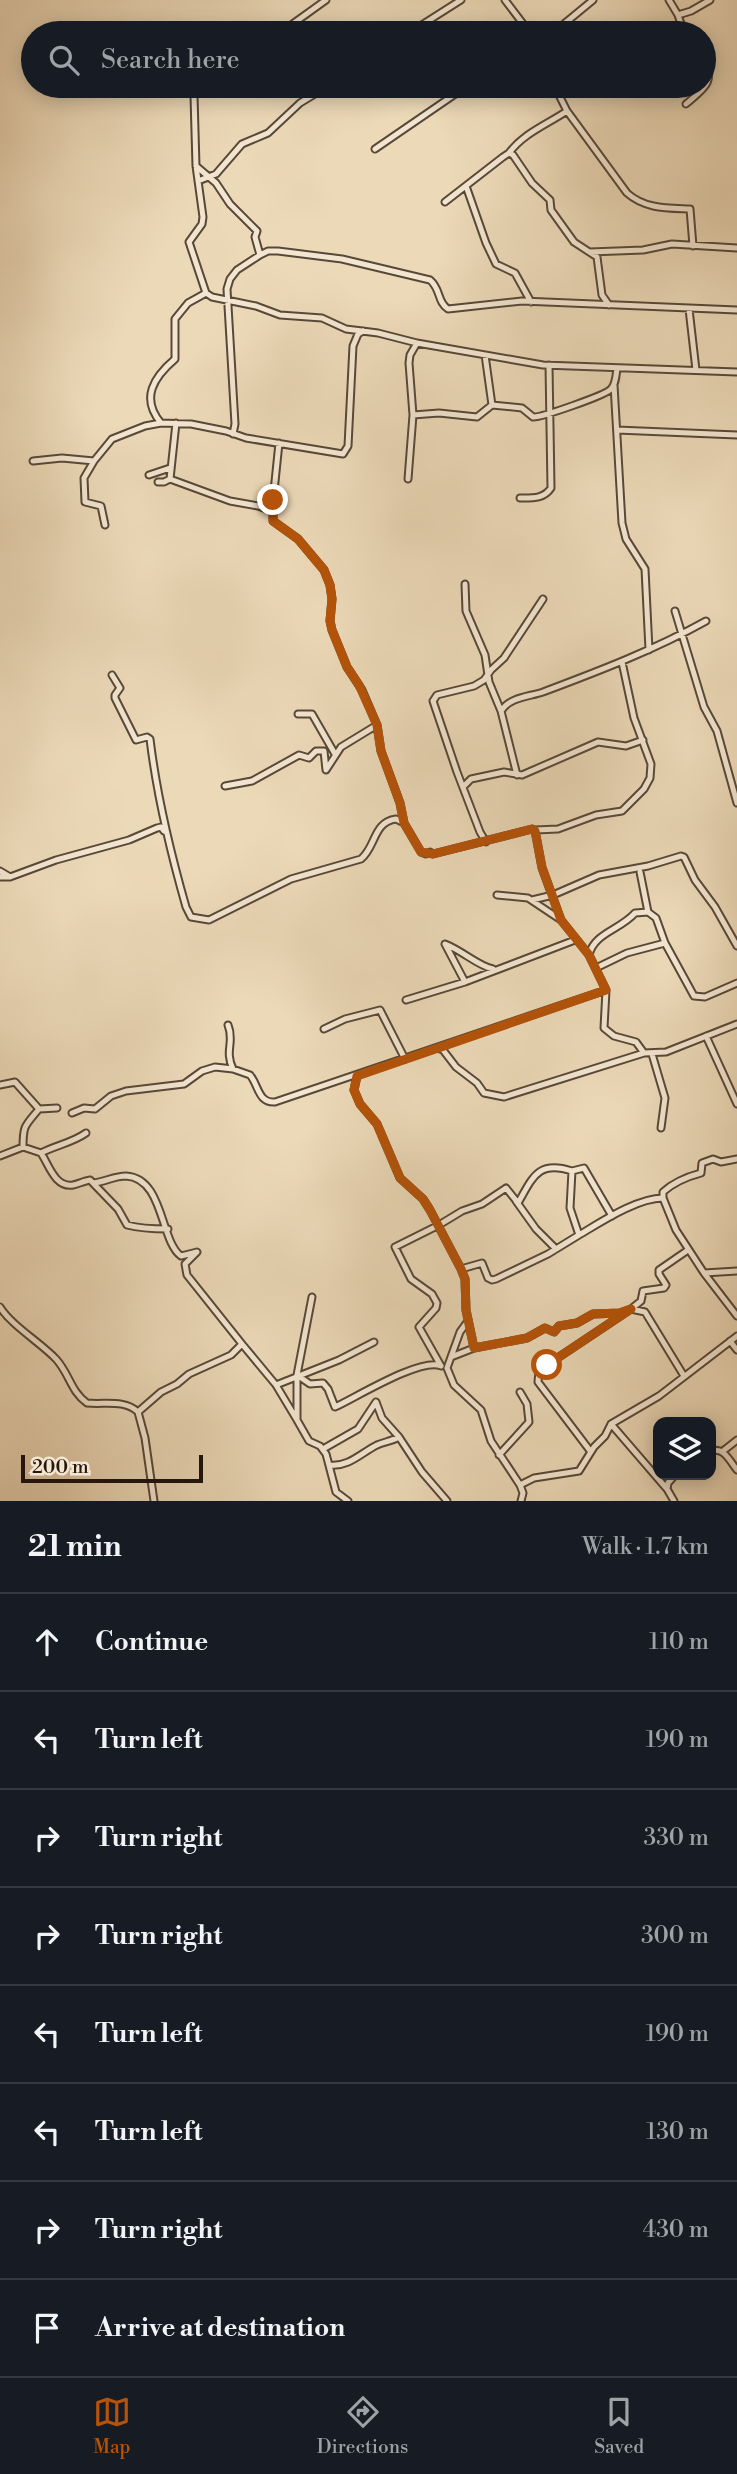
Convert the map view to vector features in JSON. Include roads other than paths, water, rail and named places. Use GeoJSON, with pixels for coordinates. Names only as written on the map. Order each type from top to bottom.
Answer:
{"type":"FeatureCollection","features":[{"type":"Feature","properties":{"kind":"street"},"geometry":{"type":"LineString","coordinates":[[297,21],[326,0]]}},
{"type":"Feature","properties":{"kind":"street"},"geometry":{"type":"LineString","coordinates":[[425,21],[450,3],[461,0]]}},
{"type":"Feature","properties":{"kind":"street"},"geometry":{"type":"LineString","coordinates":[[505,0],[521,21]]}},
{"type":"Feature","properties":{"kind":"street"},"geometry":{"type":"LineString","coordinates":[[568,21],[593,0]]}},
{"type":"Feature","properties":{"kind":"street"},"geometry":{"type":"LineString","coordinates":[[669,0],[680,21]]}},
{"type":"Feature","properties":{"kind":"street"},"geometry":{"type":"LineString","coordinates":[[678,15],[710,0]]}},
{"type":"Feature","properties":{"kind":"street"},"geometry":{"type":"LineString","coordinates":[[194,98],[196,166],[203,217],[202,224],[189,242],[205,293]]}},
{"type":"Feature","properties":{"kind":"street"},"geometry":{"type":"LineString","coordinates":[[198,181],[216,174],[242,144],[268,133],[308,98]]}},
{"type":"Feature","properties":{"kind":"street"},"geometry":{"type":"LineString","coordinates":[[374,149],[449,98]]}},
{"type":"Feature","properties":{"kind":"street"},"geometry":{"type":"LineString","coordinates":[[560,98],[567,111],[627,193],[636,201],[662,208],[690,209],[693,246]]}},
{"type":"Feature","properties":{"kind":"street"},"geometry":{"type":"LineString","coordinates":[[686,104],[693,98]]}},
{"type":"Feature","properties":{"kind":"street"},"geometry":{"type":"LineString","coordinates":[[445,202],[533,131],[567,111]]}},
{"type":"Feature","properties":{"kind":"street"},"geometry":{"type":"LineString","coordinates":[[509,153],[532,183],[550,200],[551,210],[574,242],[597,257],[602,295],[609,305]]}},
{"type":"Feature","properties":{"kind":"street"},"geometry":{"type":"LineString","coordinates":[[196,166],[216,183],[230,204],[257,231],[255,237],[260,255]]}},
{"type":"Feature","properties":{"kind":"street"},"geometry":{"type":"LineString","coordinates":[[466,186],[496,264],[515,273],[531,302]]}},
{"type":"Feature","properties":{"kind":"street"},"geometry":{"type":"LineString","coordinates":[[590,252],[643,250],[672,244],[737,247]]}},
{"type":"Feature","properties":{"kind":"street"},"geometry":{"type":"LineString","coordinates":[[233,434],[235,424],[227,289],[237,270],[268,251],[342,258],[430,280],[439,290],[443,306],[447,309],[531,302],[737,310]]}},
{"type":"Feature","properties":{"kind":"street"},"geometry":{"type":"LineString","coordinates":[[161,423],[152,412],[149,402],[160,372],[175,359],[175,319],[188,303],[205,293],[279,315],[322,318],[346,329],[549,365],[737,372]]}},
{"type":"Feature","properties":{"kind":"street"},"geometry":{"type":"LineString","coordinates":[[689,309],[696,370]]}},
{"type":"Feature","properties":{"kind":"street"},"geometry":{"type":"LineString","coordinates":[[105,525],[101,506],[87,504],[84,478],[112,439],[145,426],[176,423],[340,455],[348,446],[353,346],[358,334],[363,331]]}},
{"type":"Feature","properties":{"kind":"street"},"geometry":{"type":"LineString","coordinates":[[408,479],[413,415],[410,355],[416,343]]}},
{"type":"Feature","properties":{"kind":"street"},"geometry":{"type":"LineString","coordinates":[[485,355],[492,405]]}},
{"type":"Feature","properties":{"kind":"street"},"geometry":{"type":"LineString","coordinates":[[520,498],[539,498],[551,488],[549,365]]}},
{"type":"Feature","properties":{"kind":"street"},"geometry":{"type":"LineString","coordinates":[[617,368],[614,385],[622,523],[626,539],[645,569],[649,650]]}},
{"type":"Feature","properties":{"kind":"street"},"geometry":{"type":"LineString","coordinates":[[413,415],[439,413],[477,416],[492,405],[522,408],[537,418],[602,396],[610,392],[614,385]]}},
{"type":"Feature","properties":{"kind":"street"},"geometry":{"type":"LineString","coordinates":[[170,479],[176,423]]}},
{"type":"Feature","properties":{"kind":"street"},"geometry":{"type":"LineString","coordinates":[[617,430],[737,435]]}},
{"type":"Feature","properties":{"kind":"street"},"geometry":{"type":"LineString","coordinates":[[279,443],[273,521],[298,539],[324,570],[332,599],[332,630],[347,667],[359,685],[377,725],[381,751],[400,803],[404,823],[421,852],[426,854],[486,842],[532,829],[558,829],[596,815],[622,811],[644,789],[650,778],[651,764],[634,718],[622,662]]}},
{"type":"Feature","properties":{"kind":"street"},"geometry":{"type":"LineString","coordinates":[[33,461],[62,458],[94,461]]}},
{"type":"Feature","properties":{"kind":"street"},"geometry":{"type":"LineString","coordinates":[[149,475],[170,468]]}},
{"type":"Feature","properties":{"kind":"street"},"geometry":{"type":"LineString","coordinates":[[158,482],[170,479],[230,501],[272,511]]}},
{"type":"Feature","properties":{"kind":"street"},"geometry":{"type":"LineString","coordinates":[[465,584],[466,611],[485,655],[487,675],[501,711],[517,775]]}},
{"type":"Feature","properties":{"kind":"street"},"geometry":{"type":"LineString","coordinates":[[486,842],[457,772],[433,701],[438,695],[481,683],[504,658],[543,599]]}},
{"type":"Feature","properties":{"kind":"street"},"geometry":{"type":"LineString","coordinates":[[675,611],[704,707],[718,731],[737,803]]}},
{"type":"Feature","properties":{"kind":"street"},"geometry":{"type":"LineString","coordinates":[[501,711],[511,701],[543,692],[622,662],[706,621]]}},
{"type":"Feature","properties":{"kind":"street"},"geometry":{"type":"LineString","coordinates":[[112,675],[120,688],[115,698],[136,740],[147,737],[150,739],[164,831],[191,917],[209,920],[291,879],[361,859],[366,855],[373,837],[382,825],[396,819],[404,823]]}},
{"type":"Feature","properties":{"kind":"street"},"geometry":{"type":"LineString","coordinates":[[298,714],[312,714],[335,754]]}},
{"type":"Feature","properties":{"kind":"street"},"geometry":{"type":"LineString","coordinates":[[225,786],[252,781],[299,755],[309,758],[316,751],[324,751],[326,770],[335,754],[348,742],[377,725]]}},
{"type":"Feature","properties":{"kind":"street"},"geometry":{"type":"LineString","coordinates":[[464,786],[471,779],[504,772],[517,775],[532,772],[598,742],[604,741],[618,746],[643,740]]}},
{"type":"Feature","properties":{"kind":"street"},"geometry":{"type":"LineString","coordinates":[[0,877],[10,877],[56,860],[129,840],[157,828],[161,827],[164,831]]}},
{"type":"Feature","properties":{"kind":"street"},"geometry":{"type":"LineString","coordinates":[[535,831],[542,867],[561,920],[589,955],[606,990],[604,1028],[614,1036],[636,1042],[644,1053]]}},
{"type":"Feature","properties":{"kind":"street"},"geometry":{"type":"LineString","coordinates":[[497,895],[531,900],[553,895],[599,875],[648,866],[681,856],[737,946]]}},
{"type":"Feature","properties":{"kind":"street"},"geometry":{"type":"LineString","coordinates":[[0,871],[10,877]]}},
{"type":"Feature","properties":{"kind":"street"},"geometry":{"type":"LineString","coordinates":[[640,872],[648,912]]}},
{"type":"Feature","properties":{"kind":"street"},"geometry":{"type":"LineString","coordinates":[[531,900],[561,920]]}},
{"type":"Feature","properties":{"kind":"street"},"geometry":{"type":"LineString","coordinates":[[589,955],[595,941],[626,923],[635,913],[648,912],[656,918],[664,943],[688,991],[694,996],[705,997],[737,983]]}},
{"type":"Feature","properties":{"kind":"street"},"geometry":{"type":"LineString","coordinates":[[406,1000],[465,982],[575,940]]}},
{"type":"Feature","properties":{"kind":"street"},"geometry":{"type":"LineString","coordinates":[[596,968],[627,953],[664,943]]}},
{"type":"Feature","properties":{"kind":"street"},"geometry":{"type":"LineString","coordinates":[[465,982],[446,944],[462,951],[483,967],[495,970]]}},
{"type":"Feature","properties":{"kind":"street"},"geometry":{"type":"LineString","coordinates":[[72,1113],[84,1108],[95,1109],[105,1099],[126,1091],[178,1086],[202,1071],[215,1067],[250,1075],[263,1099],[269,1102],[357,1076],[606,990]]}},
{"type":"Feature","properties":{"kind":"street"},"geometry":{"type":"LineString","coordinates":[[324,1029],[345,1018],[380,1010],[405,1059]]}},
{"type":"Feature","properties":{"kind":"street"},"geometry":{"type":"LineString","coordinates":[[437,1048],[443,1050],[456,1067],[477,1083],[484,1093],[504,1097],[644,1053],[666,1052],[737,1024]]}},
{"type":"Feature","properties":{"kind":"street"},"geometry":{"type":"LineString","coordinates":[[228,1025],[231,1034],[228,1057],[233,1069]]}},
{"type":"Feature","properties":{"kind":"street"},"geometry":{"type":"LineString","coordinates":[[706,1036],[736,1101]]}},
{"type":"Feature","properties":{"kind":"street"},"geometry":{"type":"LineString","coordinates":[[652,1054],[665,1098],[661,1128]]}},
{"type":"Feature","properties":{"kind":"street"},"geometry":{"type":"LineString","coordinates":[[357,1076],[354,1084],[356,1098],[377,1124],[400,1178],[423,1199],[461,1269],[465,1279],[468,1321],[474,1348]]}},
{"type":"Feature","properties":{"kind":"street"},"geometry":{"type":"LineString","coordinates":[[0,1085],[15,1082],[39,1109]]}},
{"type":"Feature","properties":{"kind":"street"},"geometry":{"type":"LineString","coordinates":[[23,1147],[22,1132],[25,1123],[39,1109],[57,1108]]}},
{"type":"Feature","properties":{"kind":"street"},"geometry":{"type":"LineString","coordinates":[[41,1153],[74,1141],[86,1133]]}},
{"type":"Feature","properties":{"kind":"street"},"geometry":{"type":"LineString","coordinates":[[0,1156],[23,1147],[41,1153],[55,1177],[63,1184],[71,1185],[90,1180],[118,1209],[127,1225],[145,1226],[153,1230],[168,1229]]}},
{"type":"Feature","properties":{"kind":"street"},"geometry":{"type":"LineString","coordinates":[[737,1159],[721,1162],[713,1159],[702,1163],[701,1173],[684,1178],[663,1192],[676,1230],[737,1316]]}},
{"type":"Feature","properties":{"kind":"street"},"geometry":{"type":"LineString","coordinates":[[506,1188],[518,1203],[536,1174],[543,1169],[560,1167],[572,1171],[584,1168],[612,1216]]}},
{"type":"Feature","properties":{"kind":"street"},"geometry":{"type":"LineString","coordinates":[[572,1171],[570,1208],[579,1235]]}},
{"type":"Feature","properties":{"kind":"street"},"geometry":{"type":"LineString","coordinates":[[93,1183],[131,1176],[149,1190],[176,1252],[181,1256],[197,1252],[185,1264],[187,1275],[276,1385],[309,1441],[323,1449],[336,1492],[348,1501]]}},
{"type":"Feature","properties":{"kind":"street"},"geometry":{"type":"LineString","coordinates":[[506,1188],[482,1204],[461,1211],[395,1247],[411,1279],[432,1294],[437,1303],[436,1308],[419,1327],[454,1385],[481,1410],[488,1435],[520,1485],[523,1493],[521,1501]]}},
{"type":"Feature","properties":{"kind":"street"},"geometry":{"type":"LineString","coordinates":[[506,1188],[536,1229],[556,1249]]}},
{"type":"Feature","properties":{"kind":"street"},"geometry":{"type":"LineString","coordinates":[[461,1269],[482,1263],[488,1278],[492,1280],[556,1249],[612,1216],[653,1198],[663,1198]]}},
{"type":"Feature","properties":{"kind":"street"},"geometry":{"type":"LineString","coordinates":[[591,1452],[538,1382],[539,1371],[631,1309],[641,1301],[643,1291],[664,1288],[666,1284],[659,1270],[688,1250]]}},
{"type":"Feature","properties":{"kind":"street"},"geometry":{"type":"LineString","coordinates":[[704,1273],[737,1272]]}},
{"type":"Feature","properties":{"kind":"street"},"geometry":{"type":"LineString","coordinates":[[297,1420],[297,1375],[312,1297]]}},
{"type":"Feature","properties":{"kind":"street"},"geometry":{"type":"LineString","coordinates":[[0,1307],[56,1358],[69,1375],[75,1391],[87,1403],[125,1405],[138,1412],[145,1438],[154,1501]]}},
{"type":"Feature","properties":{"kind":"street"},"geometry":{"type":"LineString","coordinates":[[451,1357],[474,1348],[527,1338],[545,1328],[554,1332],[559,1326],[577,1323],[593,1314],[620,1313],[631,1309],[645,1311],[684,1376]]}},
{"type":"Feature","properties":{"kind":"street"},"geometry":{"type":"LineString","coordinates":[[444,1367],[468,1321]]}},
{"type":"Feature","properties":{"kind":"street"},"geometry":{"type":"LineString","coordinates":[[520,1485],[534,1478],[579,1471],[611,1424],[659,1396],[737,1336]]}},
{"type":"Feature","properties":{"kind":"street"},"geometry":{"type":"LineString","coordinates":[[730,1341],[737,1350]]}},
{"type":"Feature","properties":{"kind":"street"},"geometry":{"type":"LineString","coordinates":[[276,1385],[339,1360],[374,1342]]}},
{"type":"Feature","properties":{"kind":"street"},"geometry":{"type":"LineString","coordinates":[[138,1412],[161,1392],[189,1374],[231,1354],[242,1345]]}},
{"type":"Feature","properties":{"kind":"street"},"geometry":{"type":"LineString","coordinates":[[297,1375],[310,1384],[323,1383],[335,1407],[385,1380],[430,1363],[444,1367]]}},
{"type":"Feature","properties":{"kind":"street"},"geometry":{"type":"LineString","coordinates":[[499,1455],[529,1422],[527,1404],[520,1392]]}},
{"type":"Feature","properties":{"kind":"street"},"geometry":{"type":"LineString","coordinates":[[323,1449],[358,1429],[376,1402],[382,1418],[388,1422],[422,1472],[447,1501]]}},
{"type":"Feature","properties":{"kind":"street"},"geometry":{"type":"LineString","coordinates":[[611,1424],[667,1489],[674,1501]]}},
{"type":"Feature","properties":{"kind":"street"},"geometry":{"type":"LineString","coordinates":[[330,1465],[345,1465],[361,1453],[367,1453],[377,1445],[399,1437]]}},
{"type":"Feature","properties":{"kind":"street"},"geometry":{"type":"LineString","coordinates":[[723,1451],[737,1440]]}},
{"type":"Feature","properties":{"kind":"street"},"geometry":{"type":"LineString","coordinates":[[716,1449],[723,1451],[737,1469]]}},
{"type":"Feature","properties":{"kind":"street"},"geometry":{"type":"LineString","coordinates":[[667,1489],[671,1480]]}}]}
